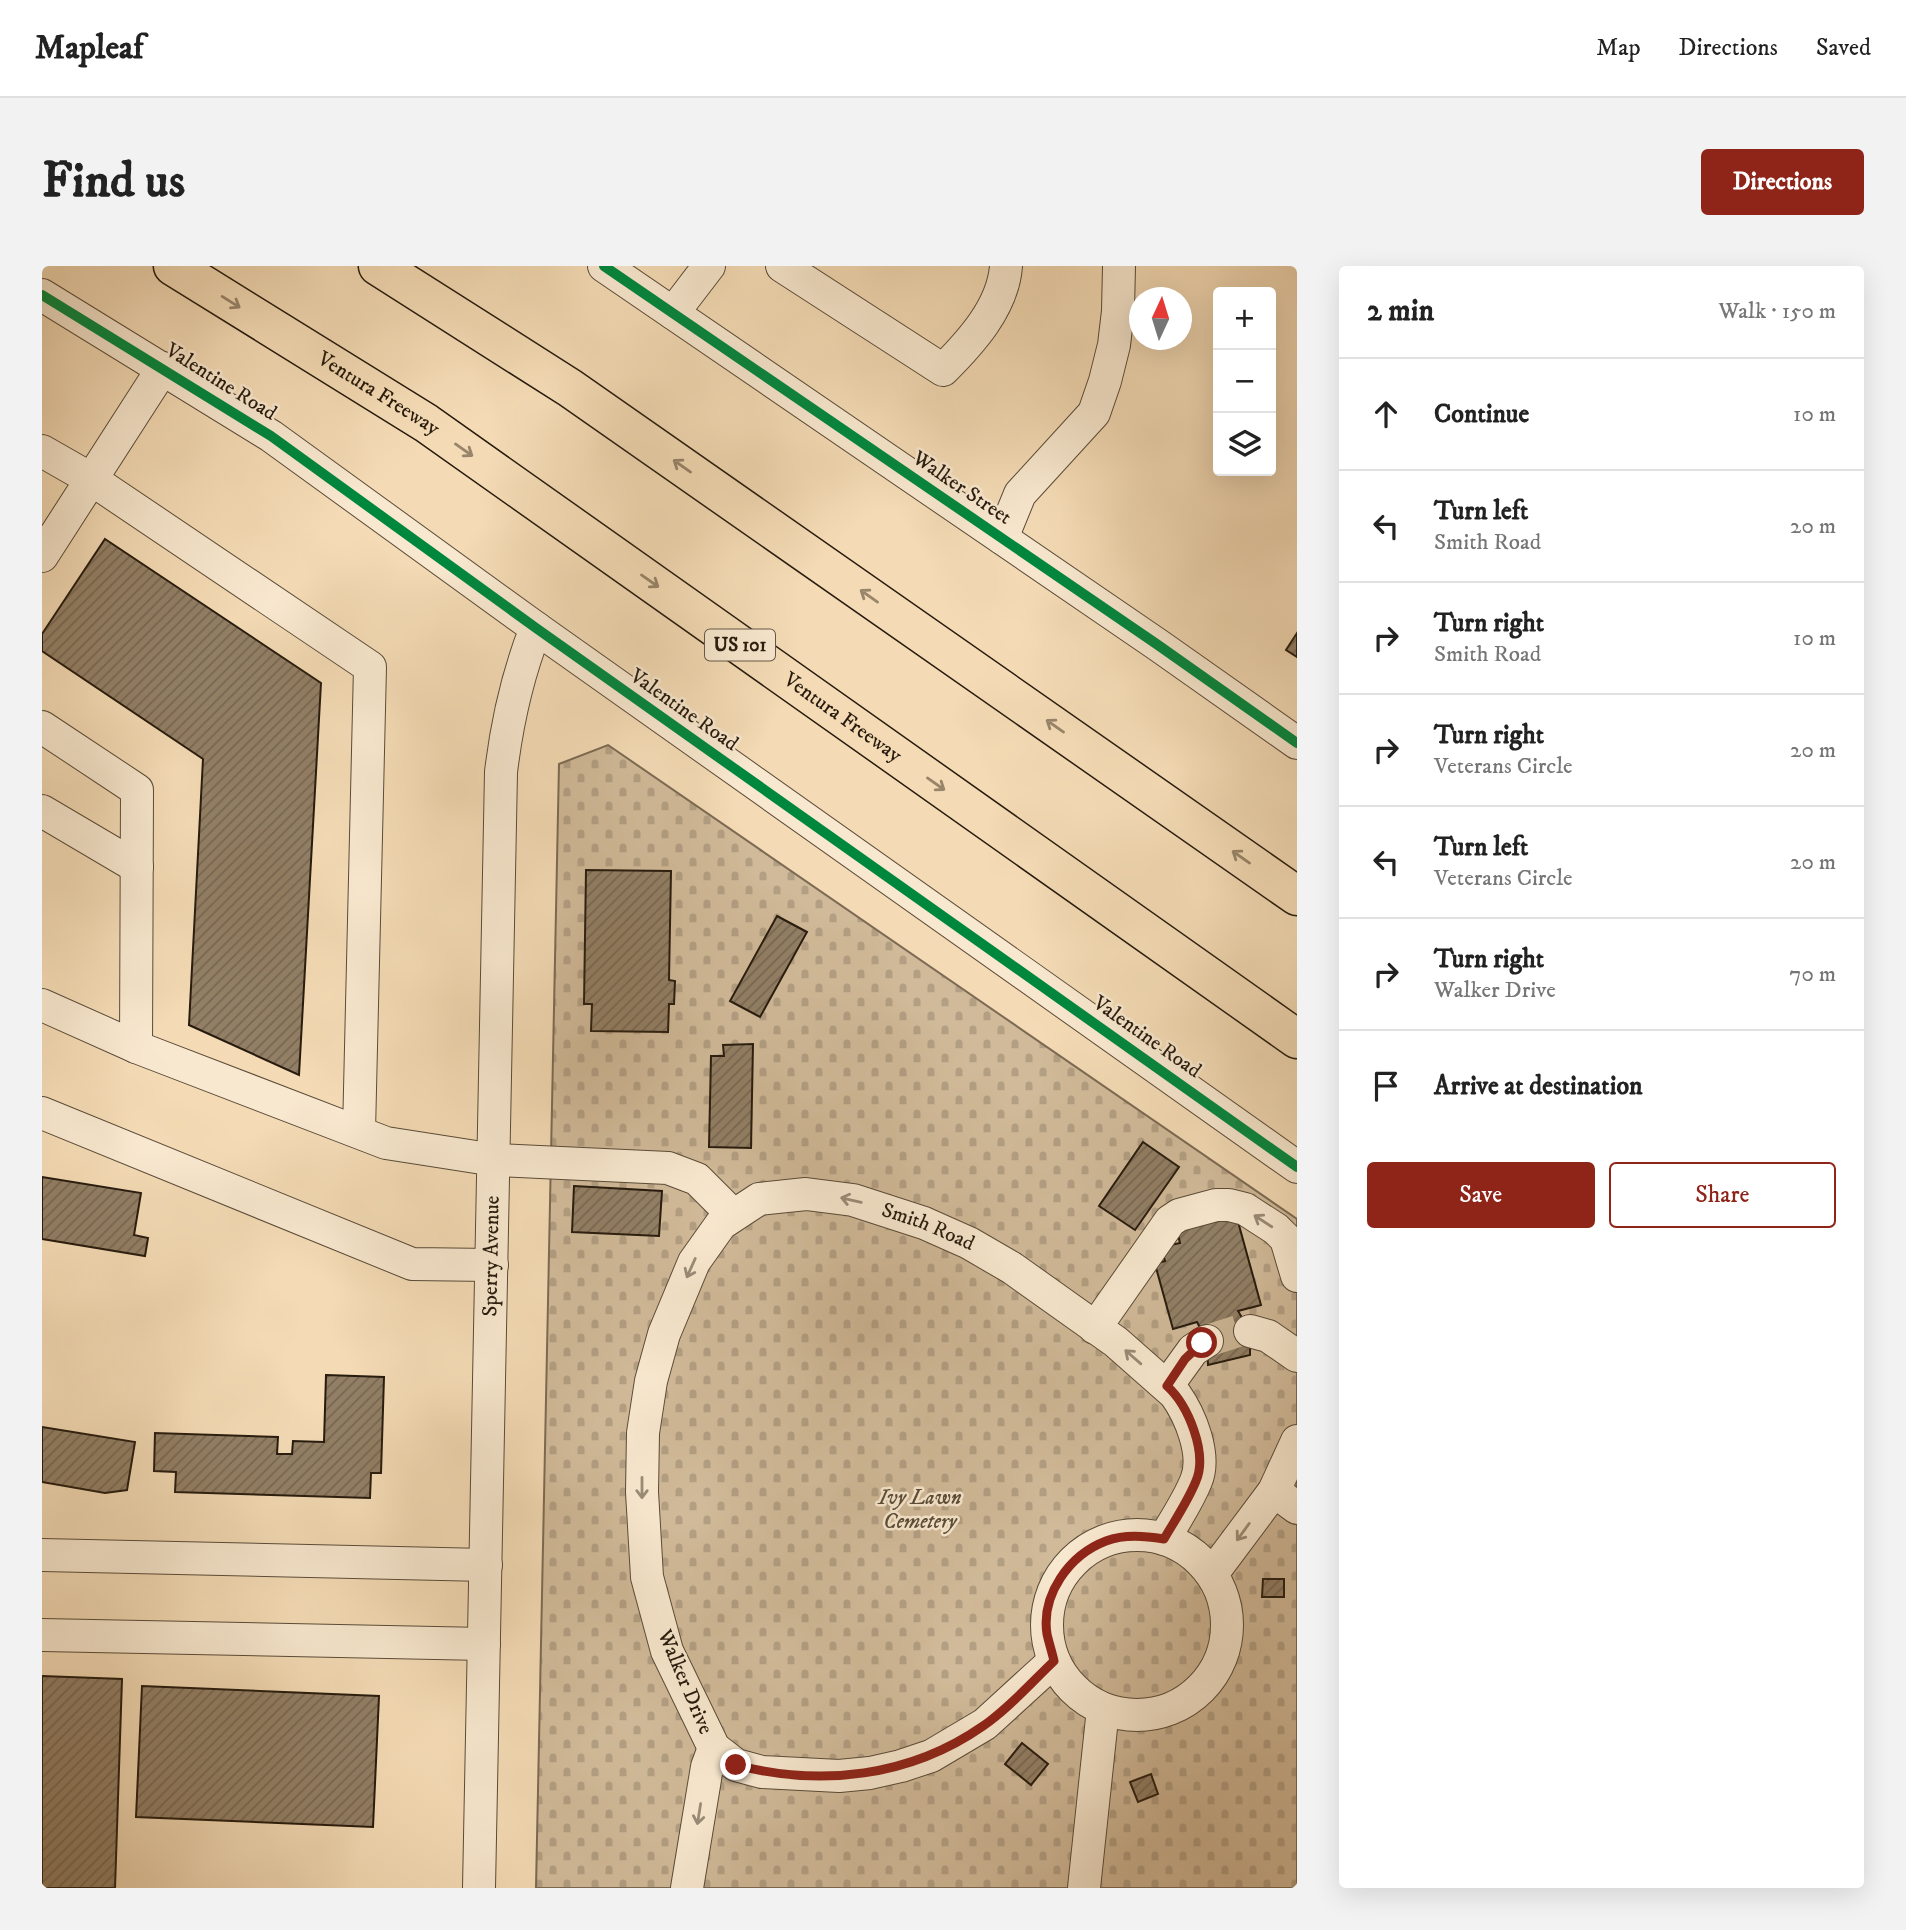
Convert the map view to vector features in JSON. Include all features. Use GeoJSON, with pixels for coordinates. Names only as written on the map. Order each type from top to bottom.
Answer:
{"type":"FeatureCollection","features":[{"type":"Feature","properties":{"kind":"highway","name":"Ventura Freeway"},"geometry":{"type":"LineString","coordinates":[[173,266],[426,423],[1297,1039]]}},
{"type":"Feature","properties":{"kind":"highway"},"geometry":{"type":"LineString","coordinates":[[378,266],[570,388],[1297,896]]}},
{"type":"Feature","properties":{"kind":"street","name":"Walker Street"},"geometry":{"type":"LineString","coordinates":[[604,266],[1297,743]]}},
{"type":"Feature","properties":{"kind":"street"},"geometry":{"type":"LineString","coordinates":[[673,313],[709,266]]}},
{"type":"Feature","properties":{"kind":"street"},"geometry":{"type":"LineString","coordinates":[[782,266],[943,370],[967,346],[986,319],[1004,282],[1006,266]]}},
{"type":"Feature","properties":{"kind":"street"},"geometry":{"type":"LineString","coordinates":[[1002,538],[1020,494],[1094,413],[1114,345],[1119,266]]}},
{"type":"Feature","properties":{"kind":"street","name":"Valentine Road"},"geometry":{"type":"LineString","coordinates":[[42,295],[271,436],[536,628],[1297,1167]]}},
{"type":"Feature","properties":{"kind":"street"},"geometry":{"type":"LineString","coordinates":[[42,556],[163,368]]}},
{"type":"Feature","properties":{"kind":"street"},"geometry":{"type":"LineString","coordinates":[[42,451],[91,480],[370,667],[359,1132]]}},
{"type":"Feature","properties":{"kind":"street","name":"Sperry Avenue"},"geometry":{"type":"LineString","coordinates":[[479,1888],[501,772],[511,704],[521,665],[536,628]]}},
{"type":"Feature","properties":{"kind":"street"},"geometry":{"type":"LineString","coordinates":[[42,727],[137,790],[136,1047]]}},
{"type":"Feature","properties":{"kind":"street"},"geometry":{"type":"LineString","coordinates":[[42,811],[137,867]]}},
{"type":"Feature","properties":{"kind":"street"},"geometry":{"type":"LineString","coordinates":[[42,1005],[136,1047],[386,1143],[495,1160],[676,1169],[697,1179],[733,1215]]}},
{"type":"Feature","properties":{"kind":"street"},"geometry":{"type":"LineString","coordinates":[[42,1113],[412,1264],[492,1265]]}},
{"type":"Feature","properties":{"kind":"street","name":"Smith Road"},"geometry":{"type":"LineString","coordinates":[[733,1215],[759,1199],[806,1194],[842,1198],[877,1207],[969,1243],[1012,1268],[1116,1342],[1167,1386],[1182,1404],[1194,1428],[1198,1479],[1164,1539]]}},
{"type":"Feature","properties":{"kind":"street"},"geometry":{"type":"LineString","coordinates":[[1096,1328],[1170,1221],[1179,1215],[1216,1205],[1245,1209],[1276,1229],[1286,1239],[1297,1276]]}},
{"type":"Feature","properties":{"kind":"street","name":"Walker Drive"},"geometry":{"type":"LineString","coordinates":[[733,1215],[701,1248],[669,1322],[651,1381],[643,1433],[642,1492],[647,1577],[667,1651],[714,1748],[736,1765],[762,1772],[839,1776],[901,1766],[931,1756],[985,1724],[1054,1661]]}},
{"type":"Feature","properties":{"kind":"street"},"geometry":{"type":"LineString","coordinates":[[1250,1331],[1268,1336],[1297,1356]]}},
{"type":"Feature","properties":{"kind":"street"},"geometry":{"type":"LineString","coordinates":[[1167,1386],[1193,1350],[1207,1341]]}},
{"type":"Feature","properties":{"kind":"street"},"geometry":{"type":"LineString","coordinates":[[1212,1574],[1285,1499],[1297,1441]]}},
{"type":"Feature","properties":{"kind":"street"},"geometry":{"type":"LineString","coordinates":[[1135,1535],[1164,1539],[1191,1553],[1212,1574],[1224,1600],[1228,1629],[1222,1657],[1208,1682],[1186,1701],[1160,1713],[1131,1716],[1103,1709],[1083,1697],[1066,1681],[1054,1661],[1047,1632],[1049,1603],[1060,1576],[1080,1555],[1106,1541],[1135,1535]]}},
{"type":"Feature","properties":{"kind":"street"},"geometry":{"type":"LineString","coordinates":[[42,1555],[486,1565]]}},
{"type":"Feature","properties":{"kind":"street"},"geometry":{"type":"LineString","coordinates":[[42,1634],[484,1644]]}},
{"type":"Feature","properties":{"kind":"street"},"geometry":{"type":"LineString","coordinates":[[1084,1888],[1103,1709]]}},
{"type":"Feature","properties":{"kind":"street"},"geometry":{"type":"LineString","coordinates":[[687,1888],[707,1768],[714,1748]]}},
{"type":"Feature","properties":{"kind":"green space","name":"Ivy Lawn Cemetery"},"geometry":{"type":"Polygon","coordinates":[[[608,745],[1297,1219],[1297,1888],[536,1888],[559,764],[608,745]]]}},
{"type":"Feature","properties":{"kind":"building"},"geometry":{"type":"Polygon","coordinates":[[[105,539],[321,683],[299,1075],[189,1025],[203,759],[42,651],[42,634],[105,539]]]}},
{"type":"Feature","properties":{"kind":"building"},"geometry":{"type":"Polygon","coordinates":[[[1297,633],[1297,657],[1286,650],[1297,633]]]}},
{"type":"Feature","properties":{"kind":"building"},"geometry":{"type":"Polygon","coordinates":[[[586,870],[671,871],[669,980],[675,981],[674,1004],[669,1004],[668,1032],[591,1031],[592,1004],[584,1004],[586,870]]]}},
{"type":"Feature","properties":{"kind":"building"},"geometry":{"type":"Polygon","coordinates":[[[777,916],[807,932],[760,1017],[730,1001],[777,916]]]}},
{"type":"Feature","properties":{"kind":"building"},"geometry":{"type":"Polygon","coordinates":[[[753,1044],[751,1148],[709,1147],[711,1056],[724,1056],[723,1045],[753,1044]]]}},
{"type":"Feature","properties":{"kind":"building"},"geometry":{"type":"Polygon","coordinates":[[[1143,1142],[1179,1167],[1135,1230],[1099,1206],[1143,1142]]]}},
{"type":"Feature","properties":{"kind":"building"},"geometry":{"type":"Polygon","coordinates":[[[42,1177],[141,1193],[134,1235],[148,1238],[145,1256],[42,1239],[42,1177]]]}},
{"type":"Feature","properties":{"kind":"building"},"geometry":{"type":"Polygon","coordinates":[[[574,1186],[662,1191],[659,1236],[572,1232],[574,1186]]]}},
{"type":"Feature","properties":{"kind":"building"},"geometry":{"type":"Polygon","coordinates":[[[1224,1215],[1226,1221],[1237,1218],[1261,1305],[1238,1311],[1250,1331],[1250,1355],[1208,1365],[1207,1341],[1197,1322],[1173,1329],[1155,1264],[1165,1261],[1161,1247],[1180,1243],[1177,1231],[1224,1215]]]}},
{"type":"Feature","properties":{"kind":"building"},"geometry":{"type":"Polygon","coordinates":[[[326,1375],[384,1377],[381,1473],[371,1473],[370,1498],[175,1492],[176,1472],[154,1471],[155,1433],[278,1437],[277,1454],[292,1454],[293,1441],[324,1442],[326,1375]]]}},
{"type":"Feature","properties":{"kind":"building"},"geometry":{"type":"Polygon","coordinates":[[[42,1427],[135,1442],[127,1490],[105,1493],[42,1482],[42,1427]]]}},
{"type":"Feature","properties":{"kind":"building"},"geometry":{"type":"Polygon","coordinates":[[[1263,1579],[1284,1579],[1284,1597],[1262,1597],[1263,1579]]]}},
{"type":"Feature","properties":{"kind":"building"},"geometry":{"type":"Polygon","coordinates":[[[42,1676],[122,1679],[115,1888],[42,1888],[42,1676]]]}},
{"type":"Feature","properties":{"kind":"building"},"geometry":{"type":"Polygon","coordinates":[[[142,1686],[379,1696],[373,1827],[136,1817],[142,1686]]]}},
{"type":"Feature","properties":{"kind":"building"},"geometry":{"type":"Polygon","coordinates":[[[1022,1743],[1048,1764],[1031,1785],[1005,1764],[1022,1743]]]}},
{"type":"Feature","properties":{"kind":"building"},"geometry":{"type":"Polygon","coordinates":[[[1151,1774],[1158,1794],[1138,1802],[1130,1782],[1151,1774]]]}},
{"type":"Feature","properties":{"kind":"tunnel"},"geometry":{"type":"LineString","coordinates":[[1207,1341],[1238,1331],[1250,1331]]}},
{"type":"Feature","properties":{"kind":"cycle path"},"geometry":{"type":"LineString","coordinates":[[604,266],[1297,743]]}},
{"type":"Feature","properties":{"kind":"cycle path"},"geometry":{"type":"LineString","coordinates":[[42,295],[271,436],[536,628],[1297,1167]]}},
{"type":"Feature","properties":{"kind":"route"},"geometry":{"type":"LineString","coordinates":[[736,1765],[762,1772],[807,1776],[870,1773],[931,1756],[985,1724],[1009,1704],[1054,1661],[1047,1632],[1049,1603],[1060,1576],[1080,1555],[1106,1541],[1135,1535],[1164,1539],[1198,1479],[1194,1428],[1182,1404],[1167,1386],[1185,1359],[1202,1343]]}}]}
